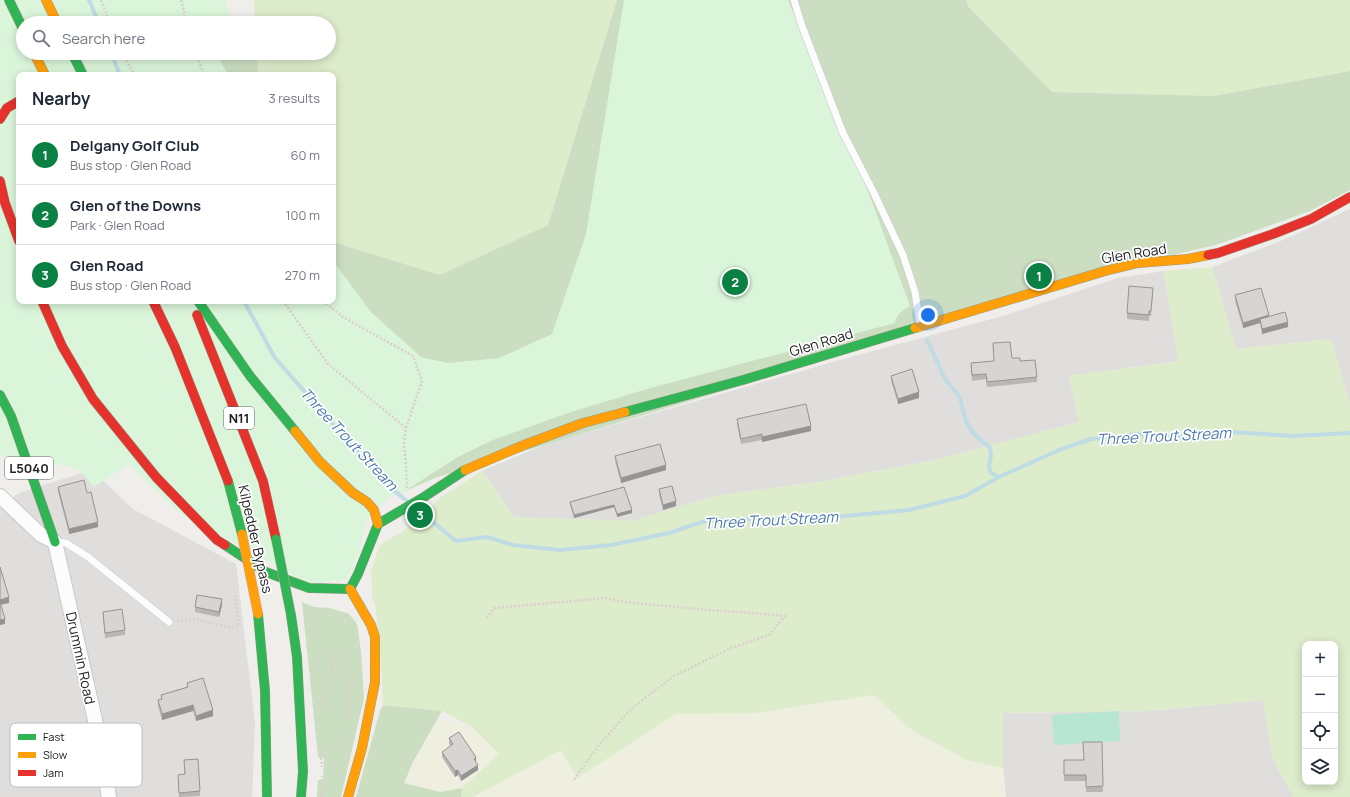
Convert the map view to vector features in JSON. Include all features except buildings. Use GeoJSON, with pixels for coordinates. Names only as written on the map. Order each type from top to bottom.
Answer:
{"type":"FeatureCollection","features":[{"type":"Feature","properties":{"kind":"main road"},"geometry":{"type":"LineString","coordinates":[[9,0],[17,16]]}},
{"type":"Feature","properties":{"kind":"main road"},"geometry":{"type":"LineString","coordinates":[[46,0],[54,16]]}},
{"type":"Feature","properties":{"kind":"main road"},"geometry":{"type":"LineString","coordinates":[[38,60],[44,72]]}},
{"type":"Feature","properties":{"kind":"main road"},"geometry":{"type":"LineString","coordinates":[[76,60],[82,72]]}},
{"type":"Feature","properties":{"kind":"main road"},"geometry":{"type":"LineString","coordinates":[[0,119],[5,110],[10,105],[16,102]]}},
{"type":"Feature","properties":{"kind":"main road"},"geometry":{"type":"LineString","coordinates":[[0,182],[5,202],[16,233]]}},
{"type":"Feature","properties":{"kind":"main road","name":"Glen Road"},"geometry":{"type":"LineString","coordinates":[[378,524],[402,511],[460,472],[524,445],[583,423],[743,380],[1105,271],[1138,264],[1188,259],[1218,253],[1311,219],[1350,197]]}},
{"type":"Feature","properties":{"kind":"main road"},"geometry":{"type":"LineString","coordinates":[[43,304],[62,346],[93,399],[156,478],[217,540],[266,572],[309,588],[350,589]]}},
{"type":"Feature","properties":{"kind":"main road","name":"Kilpedder Bypass"},"geometry":{"type":"LineString","coordinates":[[154,304],[175,347],[227,477],[242,534],[258,614],[265,692],[267,797]]}},
{"type":"Feature","properties":{"kind":"main road","name":"Kilpedder Bypass"},"geometry":{"type":"LineString","coordinates":[[192,304],[263,481],[276,539],[292,615],[297,657],[303,771],[301,797]]}},
{"type":"Feature","properties":{"kind":"main road","name":"N11"},"geometry":{"type":"LineString","coordinates":[[200,304],[255,382],[320,462],[353,493],[367,502],[374,510],[378,524]]}},
{"type":"Feature","properties":{"kind":"main road","name":"L5040"},"geometry":{"type":"LineString","coordinates":[[0,395],[11,416],[55,542]]}},
{"type":"Feature","properties":{"kind":"main road"},"geometry":{"type":"LineString","coordinates":[[350,589],[358,574],[378,524]]}},
{"type":"Feature","properties":{"kind":"main road"},"geometry":{"type":"LineString","coordinates":[[348,797],[362,748],[375,682],[375,637],[371,624],[350,589]]}},
{"type":"Feature","properties":{"kind":"street"},"geometry":{"type":"LineString","coordinates":[[0,496],[41,535],[55,542]]}},
{"type":"Feature","properties":{"kind":"street","name":"Drummin Road"},"geometry":{"type":"LineString","coordinates":[[55,542],[96,723]]}},
{"type":"Feature","properties":{"kind":"street","name":"Drummin Road"},"geometry":{"type":"LineString","coordinates":[[107,787],[109,797]]}},
{"type":"Feature","properties":{"kind":"lane"},"geometry":{"type":"LineString","coordinates":[[794,0],[805,34],[843,133],[873,191],[903,255],[915,292],[921,327]]}},
{"type":"Feature","properties":{"kind":"lane"},"geometry":{"type":"LineString","coordinates":[[55,542],[66,544],[88,558],[169,622]]}},
{"type":"Feature","properties":{"kind":"path"},"geometry":{"type":"LineString","coordinates":[[101,0],[107,16]]}},
{"type":"Feature","properties":{"kind":"path"},"geometry":{"type":"LineString","coordinates":[[181,0],[185,16]]}},
{"type":"Feature","properties":{"kind":"path"},"geometry":{"type":"LineString","coordinates":[[126,60],[132,72]]}},
{"type":"Feature","properties":{"kind":"path"},"geometry":{"type":"LineString","coordinates":[[199,60],[203,72]]}},
{"type":"Feature","properties":{"kind":"path"},"geometry":{"type":"LineString","coordinates":[[285,304],[328,364],[406,428]]}},
{"type":"Feature","properties":{"kind":"path"},"geometry":{"type":"LineString","coordinates":[[326,304],[343,317],[413,356],[422,380],[406,428],[404,443],[407,494]]}},
{"type":"Feature","properties":{"kind":"path"},"geometry":{"type":"LineString","coordinates":[[169,622],[194,619],[232,628],[239,625],[235,595]]}},
{"type":"Feature","properties":{"kind":"path"},"geometry":{"type":"LineString","coordinates":[[487,618],[494,608],[606,598],[633,603],[785,616],[769,635],[731,648],[674,676],[638,703],[598,746],[573,780]]}},
{"type":"Feature","properties":{"kind":"path"},"geometry":{"type":"LineString","coordinates":[[317,715],[317,710],[329,690],[335,652],[340,650],[344,652],[348,676],[349,716],[352,717],[357,714]]}},
{"type":"Feature","properties":{"kind":"path"},"geometry":{"type":"LineString","coordinates":[[320,745],[322,751],[321,797]]}},
{"type":"Feature","properties":{"kind":"shaded area"},"geometry":{"type":"Polygon","coordinates":[[[1350,209],[1350,404],[1331,339],[1236,349],[1212,267],[1283,240],[1350,209]]]}},
{"type":"Feature","properties":{"kind":"shaded area"},"geometry":{"type":"Polygon","coordinates":[[[1164,271],[1178,361],[1069,376],[1079,422],[935,460],[823,481],[715,496],[632,521],[514,517],[482,471],[546,444],[854,356],[1003,316],[1118,278],[1164,271]]]}},
{"type":"Feature","properties":{"kind":"shaded area"},"geometry":{"type":"Polygon","coordinates":[[[92,470],[133,509],[236,564],[255,723],[252,797],[0,797],[0,506],[21,492],[92,470]]]}},
{"type":"Feature","properties":{"kind":"shaded area"},"geometry":{"type":"Polygon","coordinates":[[[1263,700],[1273,760],[1294,797],[1006,797],[1003,768],[1003,713],[1151,711],[1263,700]]]}},
{"type":"Feature","properties":{"kind":"green space"},"geometry":{"type":"Polygon","coordinates":[[[0,0],[225,0],[231,16],[16,16],[16,60],[220,60],[226,72],[16,72],[16,304],[336,304],[336,265],[371,312],[421,357],[448,363],[499,358],[552,334],[586,234],[624,0],[788,0],[871,199],[910,306],[902,311],[895,323],[647,389],[571,412],[493,440],[456,458],[405,491],[389,497],[366,519],[360,548],[347,579],[309,584],[178,512],[129,464],[94,487],[81,472],[76,469],[63,465],[56,465],[21,471],[0,453],[0,0]]]}},
{"type":"Feature","properties":{"kind":"green space"},"geometry":{"type":"Polygon","coordinates":[[[254,0],[617,0],[548,225],[440,275],[336,243],[336,72],[258,72],[257,60],[336,60],[336,16],[255,16],[254,0]]]}},
{"type":"Feature","properties":{"kind":"green space"},"geometry":{"type":"Polygon","coordinates":[[[617,0],[966,0],[968,6],[1052,92],[1214,96],[1350,71],[1350,190],[1310,211],[1216,245],[1181,253],[435,478],[401,493],[376,491],[334,304],[336,304],[336,243],[440,275],[548,225],[617,0]]]}},
{"type":"Feature","properties":{"kind":"green space"},"geometry":{"type":"Polygon","coordinates":[[[966,0],[1350,0],[1350,71],[1214,96],[1052,92],[968,6],[966,0]]]}},
{"type":"Feature","properties":{"kind":"green space"},"geometry":{"type":"Polygon","coordinates":[[[102,60],[257,60],[258,72],[108,72],[102,60]]]}},
{"type":"Feature","properties":{"kind":"green space"},"geometry":{"type":"Polygon","coordinates":[[[1212,267],[1236,349],[1331,339],[1350,404],[1350,797],[1294,797],[1273,760],[1263,700],[1151,711],[1003,713],[1003,768],[967,760],[913,731],[873,695],[756,713],[676,714],[577,778],[561,750],[473,797],[461,797],[462,788],[499,754],[472,727],[442,711],[383,705],[376,609],[372,596],[371,570],[380,545],[422,519],[439,498],[482,471],[514,517],[632,521],[715,496],[823,481],[935,460],[1079,422],[1069,376],[1178,361],[1164,271],[1212,267]]]}},
{"type":"Feature","properties":{"kind":"green space"},"geometry":{"type":"Polygon","coordinates":[[[302,602],[314,607],[330,608],[349,614],[357,624],[361,651],[364,698],[341,797],[317,797],[318,780],[323,780],[324,758],[318,757],[302,602]]]}},
{"type":"Feature","properties":{"kind":"green space"},"geometry":{"type":"Polygon","coordinates":[[[873,695],[913,731],[967,760],[1003,768],[1006,797],[473,797],[561,750],[578,778],[676,714],[756,713],[873,695]]]}},
{"type":"Feature","properties":{"kind":"green space"},"geometry":{"type":"Polygon","coordinates":[[[383,705],[442,711],[413,762],[404,783],[440,792],[462,788],[461,797],[356,797],[383,705]]]}},
{"type":"Feature","properties":{"kind":"green space"},"geometry":{"type":"Polygon","coordinates":[[[1119,711],[1120,741],[1054,745],[1052,715],[1119,711]]]}},
{"type":"Feature","properties":{"kind":"green space"},"geometry":{"type":"Polygon","coordinates":[[[438,720],[472,727],[499,754],[462,788],[440,792],[404,784],[413,762],[438,720]]]}},
{"type":"Feature","properties":{"kind":"waterway","name":"Three Trout Stream"},"geometry":{"type":"LineString","coordinates":[[89,0],[96,16]]}},
{"type":"Feature","properties":{"kind":"waterway","name":"Three Trout Stream"},"geometry":{"type":"LineString","coordinates":[[114,60],[119,72]]}},
{"type":"Feature","properties":{"kind":"waterway","name":"Three Trout Stream"},"geometry":{"type":"LineString","coordinates":[[246,304],[275,358],[384,482],[407,501]]}},
{"type":"Feature","properties":{"kind":"waterway"},"geometry":{"type":"LineString","coordinates":[[927,340],[945,379],[959,396],[966,421],[973,433],[990,448],[991,455],[989,467],[991,473],[999,477]]}},
{"type":"Feature","properties":{"kind":"waterway","name":"Three Trout Stream"},"geometry":{"type":"LineString","coordinates":[[417,509],[456,541],[487,537],[513,545],[560,550],[611,545],[669,533],[708,520],[824,518],[909,510],[965,496],[999,477],[1059,450],[1091,439],[1138,434],[1193,437],[1232,432],[1293,436],[1350,433]]}},
{"type":"Feature","properties":{"kind":"traffic: fast"},"geometry":{"type":"LineString","coordinates":[[9,0],[17,16]]}},
{"type":"Feature","properties":{"kind":"traffic: fast"},"geometry":{"type":"LineString","coordinates":[[76,60],[82,72]]}},
{"type":"Feature","properties":{"kind":"traffic: fast"},"geometry":{"type":"LineString","coordinates":[[200,304],[250,376],[295,431]]}},
{"type":"Feature","properties":{"kind":"traffic: fast"},"geometry":{"type":"LineString","coordinates":[[625,412],[743,380],[915,328]]}},
{"type":"Feature","properties":{"kind":"traffic: fast"},"geometry":{"type":"LineString","coordinates":[[0,395],[11,416],[55,542]]}},
{"type":"Feature","properties":{"kind":"traffic: fast"},"geometry":{"type":"LineString","coordinates":[[350,589],[358,574],[378,524],[424,497],[465,470]]}},
{"type":"Feature","properties":{"kind":"traffic: fast"},"geometry":{"type":"LineString","coordinates":[[228,481],[242,534]]}},
{"type":"Feature","properties":{"kind":"traffic: fast"},"geometry":{"type":"LineString","coordinates":[[276,539],[291,615]]}},
{"type":"Feature","properties":{"kind":"traffic: fast"},"geometry":{"type":"LineString","coordinates":[[225,545],[266,572],[309,588],[350,589]]}},
{"type":"Feature","properties":{"kind":"traffic: fast"},"geometry":{"type":"LineString","coordinates":[[258,614],[265,691],[267,797]]}},
{"type":"Feature","properties":{"kind":"traffic: fast"},"geometry":{"type":"LineString","coordinates":[[291,615],[297,657],[303,771],[301,797]]}},
{"type":"Feature","properties":{"kind":"traffic: slow"},"geometry":{"type":"LineString","coordinates":[[46,0],[54,16]]}},
{"type":"Feature","properties":{"kind":"traffic: slow"},"geometry":{"type":"LineString","coordinates":[[38,60],[44,72]]}},
{"type":"Feature","properties":{"kind":"traffic: slow"},"geometry":{"type":"LineString","coordinates":[[915,328],[1105,271],[1138,263],[1188,259],[1208,255]]}},
{"type":"Feature","properties":{"kind":"traffic: slow"},"geometry":{"type":"LineString","coordinates":[[465,470],[524,445],[583,423],[625,412]]}},
{"type":"Feature","properties":{"kind":"traffic: slow"},"geometry":{"type":"LineString","coordinates":[[295,431],[320,462],[353,493],[367,502],[374,510],[378,524]]}},
{"type":"Feature","properties":{"kind":"traffic: slow"},"geometry":{"type":"LineString","coordinates":[[242,534],[258,614]]}},
{"type":"Feature","properties":{"kind":"traffic: slow"},"geometry":{"type":"LineString","coordinates":[[348,797],[362,748],[375,682],[375,637],[371,625],[350,589]]}},
{"type":"Feature","properties":{"kind":"traffic: jam"},"geometry":{"type":"LineString","coordinates":[[0,119],[7,108],[16,103]]}},
{"type":"Feature","properties":{"kind":"traffic: jam"},"geometry":{"type":"LineString","coordinates":[[0,181],[5,203],[16,233]]}},
{"type":"Feature","properties":{"kind":"traffic: jam"},"geometry":{"type":"LineString","coordinates":[[1208,255],[1273,234],[1311,219],[1350,197]]}},
{"type":"Feature","properties":{"kind":"traffic: jam"},"geometry":{"type":"LineString","coordinates":[[43,304],[62,346],[93,399],[156,477],[217,540],[225,545]]}},
{"type":"Feature","properties":{"kind":"traffic: jam"},"geometry":{"type":"LineString","coordinates":[[154,304],[175,347],[228,481]]}},
{"type":"Feature","properties":{"kind":"traffic: jam"},"geometry":{"type":"LineString","coordinates":[[197,315],[263,481],[276,539]]}},
{"type":"Feature","properties":{"kind":"place","name":"Delgany Golf Club"},"geometry":{"type":"Point","coordinates":[1039,276]}},
{"type":"Feature","properties":{"kind":"place","name":"Glen of the Downs"},"geometry":{"type":"Point","coordinates":[735,282]}},
{"type":"Feature","properties":{"kind":"place","name":"Glen Road"},"geometry":{"type":"Point","coordinates":[420,515]}}]}
